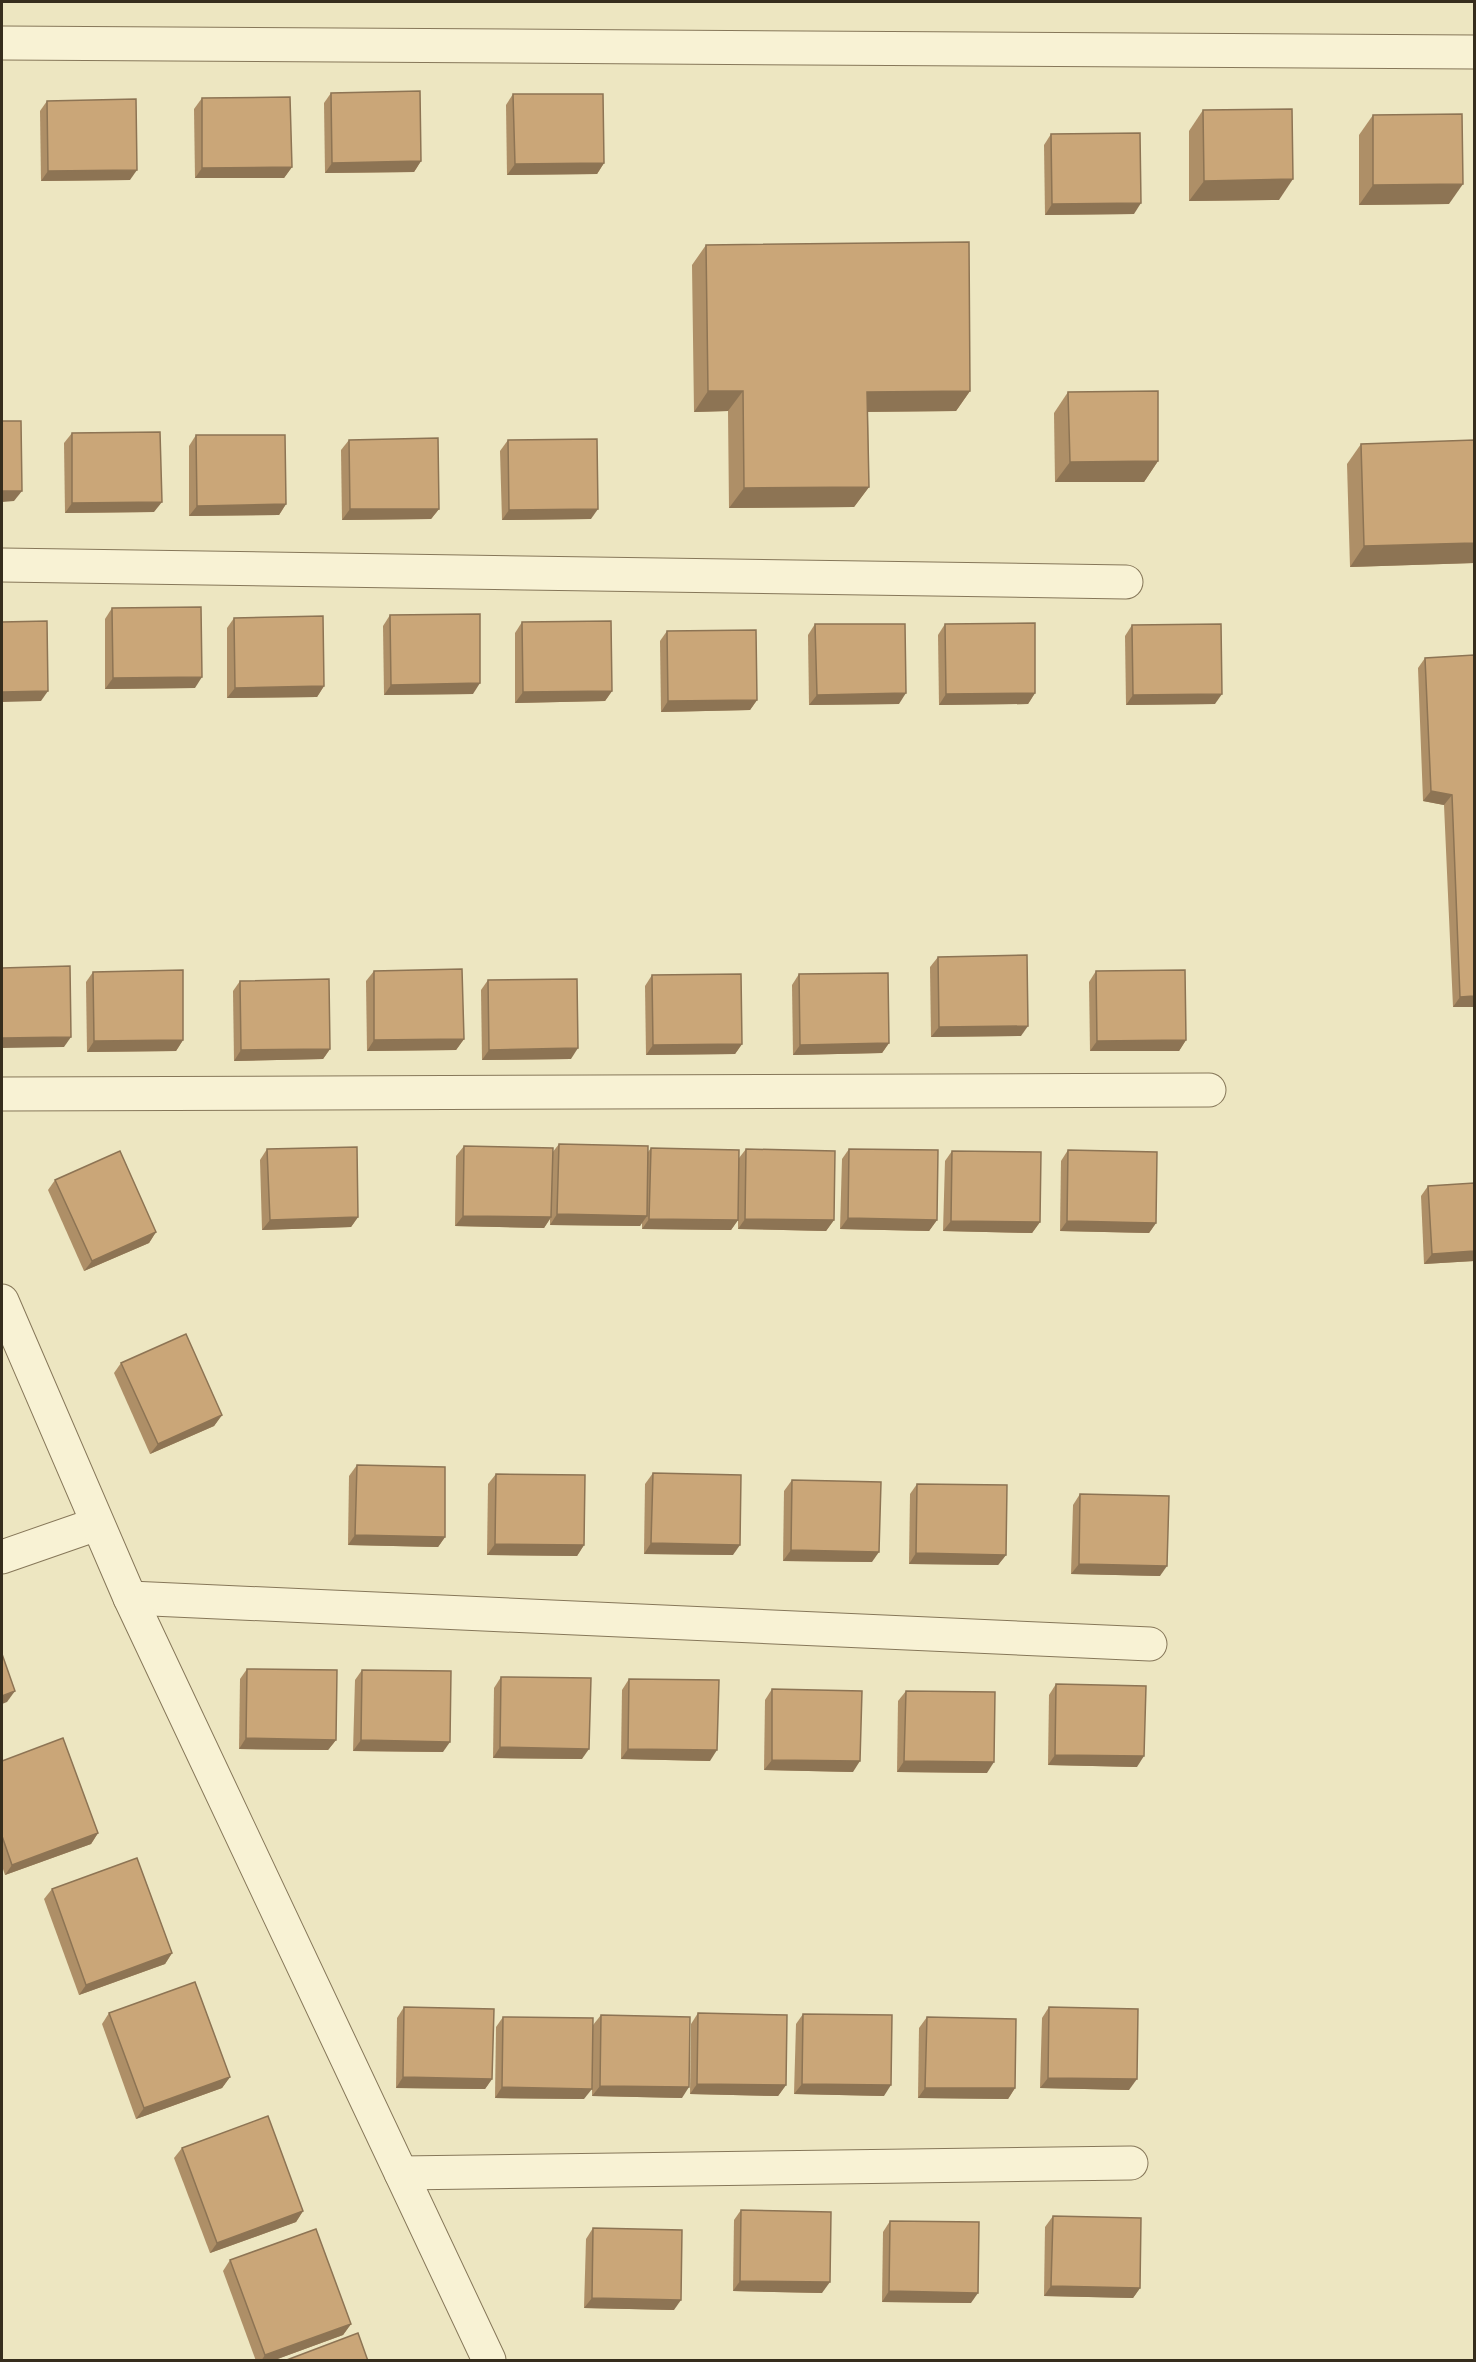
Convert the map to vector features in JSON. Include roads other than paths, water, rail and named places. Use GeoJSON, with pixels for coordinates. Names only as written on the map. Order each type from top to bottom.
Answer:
{"type":"FeatureCollection","features":[{"type":"Feature","properties":{"kind":"street"},"geometry":{"type":"LineString","coordinates":[[2,43],[1474,52]]}},
{"type":"Feature","properties":{"kind":"street"},"geometry":{"type":"LineString","coordinates":[[2,565],[1126,582]]}},
{"type":"Feature","properties":{"kind":"street"},"geometry":{"type":"LineString","coordinates":[[2,1094],[1209,1090]]}},
{"type":"Feature","properties":{"kind":"street"},"geometry":{"type":"LineString","coordinates":[[2,1301],[130,1598],[489,2361]]}},
{"type":"Feature","properties":{"kind":"street"},"geometry":{"type":"LineString","coordinates":[[2,1557],[97,1524]]}},
{"type":"Feature","properties":{"kind":"street"},"geometry":{"type":"LineString","coordinates":[[130,1598],[1150,1644]]}},
{"type":"Feature","properties":{"kind":"street"},"geometry":{"type":"LineString","coordinates":[[401,2173],[1131,2163]]}}]}
